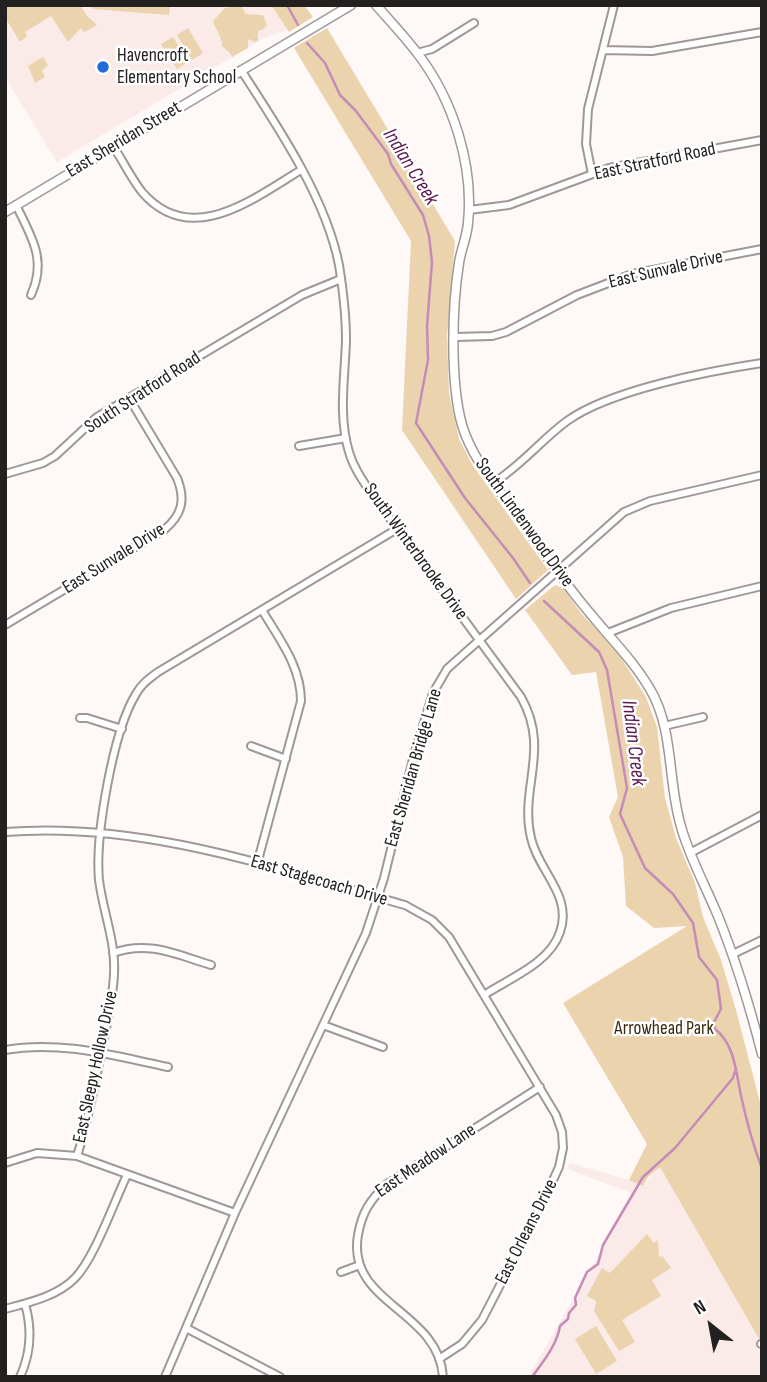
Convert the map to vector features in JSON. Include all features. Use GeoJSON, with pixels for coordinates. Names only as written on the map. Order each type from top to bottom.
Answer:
{"type":"FeatureCollection","features":[{"type":"Feature","properties":{"kind":"street","name":"East Sheridan Street"},"geometry":{"type":"LineString","coordinates":[[5,212],[351,5]]}},
{"type":"Feature","properties":{"kind":"street","name":"South Lindenwood Drive"},"geometry":{"type":"LineString","coordinates":[[376,5],[417,53],[447,105],[466,168],[468,226],[459,263],[455,337],[458,403],[463,428],[472,450],[493,483],[590,614],[638,670],[652,692],[664,726],[673,794],[690,853],[733,954],[750,1005],[762,1054]]}},
{"type":"Feature","properties":{"kind":"street"},"geometry":{"type":"LineString","coordinates":[[592,174],[586,144],[586,126],[614,5]]}},
{"type":"Feature","properties":{"kind":"street"},"geometry":{"type":"LineString","coordinates":[[417,53],[432,48],[474,23]]}},
{"type":"Feature","properties":{"kind":"street"},"geometry":{"type":"LineString","coordinates":[[603,50],[652,51],[762,32]]}},
{"type":"Feature","properties":{"kind":"street","name":"South Winterbrooke Drive"},"geometry":{"type":"LineString","coordinates":[[241,70],[301,170],[323,213],[332,239],[346,319],[344,426],[349,452],[359,475],[521,697],[533,723],[535,746],[529,814],[530,837],[539,860],[560,895],[563,917],[561,930],[548,952],[539,961],[484,995]]}},
{"type":"Feature","properties":{"kind":"street","name":"East Stratford Road"},"geometry":{"type":"LineString","coordinates":[[469,210],[509,205],[592,174],[642,161],[762,140]]}},
{"type":"Feature","properties":{"kind":"street"},"geometry":{"type":"LineString","coordinates":[[113,146],[148,197],[168,211],[190,218],[206,218],[233,210],[301,170]]}},
{"type":"Feature","properties":{"kind":"street"},"geometry":{"type":"LineString","coordinates":[[16,205],[33,240],[38,258],[38,279],[31,295]]}},
{"type":"Feature","properties":{"kind":"street","name":"East Sunvale Drive"},"geometry":{"type":"LineString","coordinates":[[455,337],[492,336],[506,332],[576,295],[632,274],[762,249]]}},
{"type":"Feature","properties":{"kind":"street","name":"South Stratford Road"},"geometry":{"type":"LineString","coordinates":[[5,474],[43,463],[55,456],[97,417],[302,295],[341,279]]}},
{"type":"Feature","properties":{"kind":"street"},"geometry":{"type":"LineString","coordinates":[[493,483],[510,472],[568,420],[585,410],[658,385],[762,363]]}},
{"type":"Feature","properties":{"kind":"street","name":"East Sunvale Drive"},"geometry":{"type":"LineString","coordinates":[[5,625],[164,530],[176,520],[183,501],[177,478],[129,398]]}},
{"type":"Feature","properties":{"kind":"street"},"geometry":{"type":"LineString","coordinates":[[299,446],[346,438]]}},
{"type":"Feature","properties":{"kind":"street","name":"East Sheridan Bridge Lane"},"geometry":{"type":"LineString","coordinates":[[165,1377],[235,1213],[366,933],[433,693],[447,669],[617,518],[633,508],[650,501],[762,475]]}},
{"type":"Feature","properties":{"kind":"street","name":"East Sleepy Hollow Drive"},"geometry":{"type":"LineString","coordinates":[[77,1156],[87,1122],[113,991],[113,953],[99,878],[100,832],[104,802],[122,729],[135,695],[145,682],[158,672],[397,528]]}},
{"type":"Feature","properties":{"kind":"street"},"geometry":{"type":"LineString","coordinates":[[608,634],[671,608],[762,586]]}},
{"type":"Feature","properties":{"kind":"street"},"geometry":{"type":"LineString","coordinates":[[257,863],[299,713],[301,690],[295,667],[262,610]]}},
{"type":"Feature","properties":{"kind":"street"},"geometry":{"type":"LineString","coordinates":[[664,726],[703,717]]}},
{"type":"Feature","properties":{"kind":"street"},"geometry":{"type":"LineString","coordinates":[[80,718],[122,729]]}},
{"type":"Feature","properties":{"kind":"street"},"geometry":{"type":"LineString","coordinates":[[251,746],[286,759]]}},
{"type":"Feature","properties":{"kind":"street"},"geometry":{"type":"LineString","coordinates":[[690,853],[762,815]]}},
{"type":"Feature","properties":{"kind":"street","name":"East Stagecoach Drive"},"geometry":{"type":"LineString","coordinates":[[5,832],[100,832],[160,840],[257,863],[419,911],[439,926],[454,944],[540,1087]]}},
{"type":"Feature","properties":{"kind":"street"},"geometry":{"type":"LineString","coordinates":[[733,954],[762,940]]}},
{"type":"Feature","properties":{"kind":"street"},"geometry":{"type":"LineString","coordinates":[[113,953],[130,947],[144,947],[211,965]]}},
{"type":"Feature","properties":{"kind":"street"},"geometry":{"type":"LineString","coordinates":[[323,1026],[383,1047]]}},
{"type":"Feature","properties":{"kind":"street"},"geometry":{"type":"LineString","coordinates":[[5,1050],[46,1046],[101,1053],[168,1067]]}},
{"type":"Feature","properties":{"kind":"street","name":"East Meadow Lane"},"geometry":{"type":"LineString","coordinates":[[360,1265],[357,1241],[361,1217],[370,1200],[387,1184],[540,1087]]}},
{"type":"Feature","properties":{"kind":"street","name":"East Orleans Drive"},"geometry":{"type":"LineString","coordinates":[[439,1360],[462,1344],[482,1320],[559,1167],[563,1149],[562,1132],[540,1087]]}},
{"type":"Feature","properties":{"kind":"street"},"geometry":{"type":"LineString","coordinates":[[5,1163],[37,1153],[77,1156],[235,1213]]}},
{"type":"Feature","properties":{"kind":"street"},"geometry":{"type":"LineString","coordinates":[[5,1309],[52,1293],[77,1278],[127,1175]]}},
{"type":"Feature","properties":{"kind":"street"},"geometry":{"type":"LineString","coordinates":[[341,1272],[360,1265],[363,1274],[377,1293],[426,1333],[439,1360],[443,1377]]}},
{"type":"Feature","properties":{"kind":"street"},"geometry":{"type":"LineString","coordinates":[[20,1377],[29,1346],[30,1321],[24,1304]]}},
{"type":"Feature","properties":{"kind":"street"},"geometry":{"type":"LineString","coordinates":[[186,1328],[280,1377]]}},
{"type":"Feature","properties":{"kind":"shaded area"},"geometry":{"type":"Polygon","coordinates":[[[5,5],[271,5],[288,30],[264,38],[57,162],[5,77],[5,5]]]}},
{"type":"Feature","properties":{"kind":"shaded area"},"geometry":{"type":"Polygon","coordinates":[[[570,1163],[643,1186],[660,1166],[762,1344],[762,1377],[528,1377],[634,1194],[568,1169],[570,1163]]]}},
{"type":"Feature","properties":{"kind":"green space"},"geometry":{"type":"Polygon","coordinates":[[[5,5],[80,5],[97,25],[84,32],[81,28],[68,42],[51,16],[25,32],[27,36],[20,42],[5,17],[5,5]]]}},
{"type":"Feature","properties":{"kind":"green space"},"geometry":{"type":"Polygon","coordinates":[[[91,5],[170,5],[169,15],[93,9],[91,5]]]}},
{"type":"Feature","properties":{"kind":"green space"},"geometry":{"type":"Polygon","coordinates":[[[271,5],[304,5],[313,17],[289,32],[271,5]]]}},
{"type":"Feature","properties":{"kind":"green space"},"geometry":{"type":"Polygon","coordinates":[[[241,6],[246,14],[263,15],[267,25],[258,31],[258,41],[248,39],[248,48],[232,57],[222,46],[213,21],[225,8],[241,6]]]}},
{"type":"Feature","properties":{"kind":"green space"},"geometry":{"type":"Polygon","coordinates":[[[188,28],[203,53],[192,60],[177,35],[188,28]]]}},
{"type":"Feature","properties":{"kind":"green space"},"geometry":{"type":"Polygon","coordinates":[[[327,28],[455,241],[447,337],[449,393],[459,439],[473,466],[548,570],[516,599],[402,430],[411,241],[294,48],[327,28]]]}},
{"type":"Feature","properties":{"kind":"green space"},"geometry":{"type":"Polygon","coordinates":[[[173,37],[188,62],[177,69],[161,44],[173,37]]]}},
{"type":"Feature","properties":{"kind":"green space"},"geometry":{"type":"Polygon","coordinates":[[[43,57],[48,65],[42,71],[45,77],[35,83],[28,66],[43,57]]]}},
{"type":"Feature","properties":{"kind":"green space","name":"Arrowhead Park"},"geometry":{"type":"Polygon","coordinates":[[[555,585],[564,589],[581,613],[618,653],[646,697],[657,727],[665,798],[676,838],[695,883],[703,917],[721,960],[736,1010],[762,1110],[762,1344],[660,1167],[648,1177],[643,1186],[629,1180],[647,1144],[563,1003],[687,926],[654,928],[626,906],[623,857],[609,817],[618,797],[596,672],[572,675],[525,610],[555,585]]]}},
{"type":"Feature","properties":{"kind":"green space"},"geometry":{"type":"Polygon","coordinates":[[[647,1234],[654,1243],[658,1240],[659,1257],[662,1256],[671,1268],[652,1280],[661,1296],[622,1320],[635,1342],[619,1351],[594,1311],[596,1301],[587,1296],[602,1268],[610,1273],[647,1234]]]}},
{"type":"Feature","properties":{"kind":"green space"},"geometry":{"type":"Polygon","coordinates":[[[596,1326],[617,1361],[596,1374],[575,1339],[596,1326]]]}},
{"type":"Feature","properties":{"kind":"waterway","name":"Indian Creek"},"geometry":{"type":"LineString","coordinates":[[287,5],[298,25]]}},
{"type":"Feature","properties":{"kind":"waterway","name":"Indian Creek"},"geometry":{"type":"LineString","coordinates":[[307,43],[325,63],[340,95],[356,111],[388,154],[391,164],[423,215],[432,262],[427,326],[428,360],[416,423],[465,498],[530,583]]}},
{"type":"Feature","properties":{"kind":"waterway","name":"Indian Creek"},"geometry":{"type":"LineString","coordinates":[[544,601],[599,652],[607,670],[627,788],[620,814],[645,868],[673,894],[693,923],[699,957],[717,980],[721,1009],[714,1022],[715,1029],[731,1052],[748,1126],[762,1169]]}},
{"type":"Feature","properties":{"kind":"waterway"},"geometry":{"type":"LineString","coordinates":[[532,1377],[553,1347],[560,1326],[568,1319],[569,1313],[576,1305],[575,1298],[587,1272],[598,1264],[603,1245],[643,1177],[675,1148],[733,1078],[736,1068]]}},
{"type":"Feature","properties":{"kind":"place","name":"Havencroft Elementary School"},"geometry":{"type":"Point","coordinates":[103,67]}}]}
